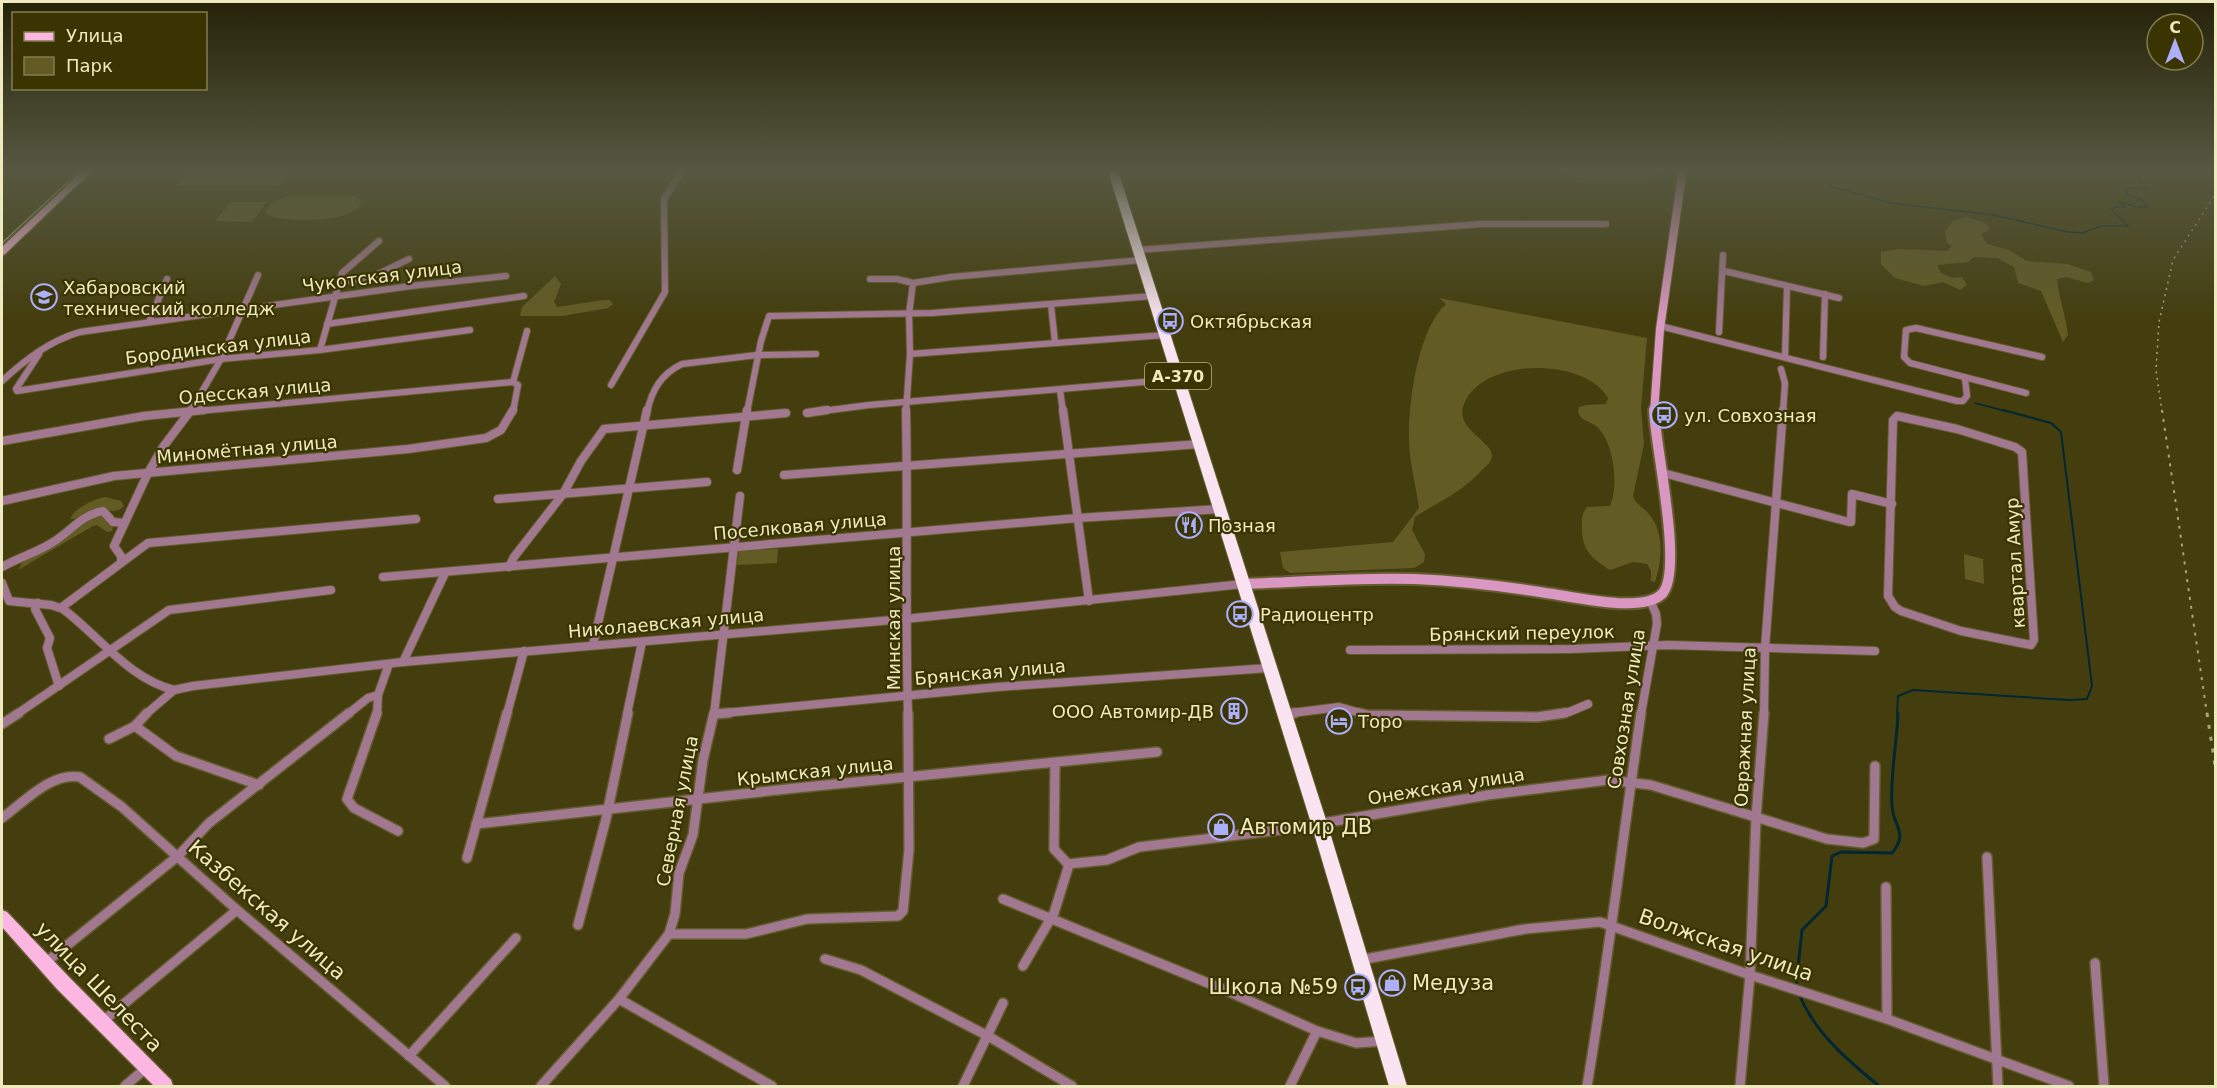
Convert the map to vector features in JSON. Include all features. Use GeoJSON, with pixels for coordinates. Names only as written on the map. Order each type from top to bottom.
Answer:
{"type":"FeatureCollection","features":[{"type":"Feature","properties":{"kind":"highway","name":"А-370"},"geometry":{"type":"LineString","coordinates":[[1128,219],[1319,823],[1398,1086]]}},
{"type":"Feature","properties":{"kind":"main road"},"geometry":{"type":"LineString","coordinates":[[2,252],[37,219]]}},
{"type":"Feature","properties":{"kind":"main road"},"geometry":{"type":"LineString","coordinates":[[1244,584],[1415,579],[1474,583],[1622,603],[1650,600],[1661,594],[1665,589],[1670,557],[1663,473],[1657,445],[1654,384],[1676,219]]}},
{"type":"Feature","properties":{"kind":"main road","name":"улица Шелеста"},"geometry":{"type":"LineString","coordinates":[[2,917],[165,1086]]}},
{"type":"Feature","properties":{"kind":"street"},"geometry":{"type":"LineString","coordinates":[[611,385],[665,292],[664,219]]}},
{"type":"Feature","properties":{"kind":"street"},"geometry":{"type":"LineString","coordinates":[[870,279],[897,279],[913,283],[1139,255],[1481,224],[1606,224]]}},
{"type":"Feature","properties":{"kind":"street"},"geometry":{"type":"LineString","coordinates":[[320,350],[342,273],[380,241]]}},
{"type":"Feature","properties":{"kind":"street"},"geometry":{"type":"LineString","coordinates":[[1719,332],[1724,271],[1723,255]]}},
{"type":"Feature","properties":{"kind":"street"},"geometry":{"type":"LineString","coordinates":[[340,282],[370,278],[409,259]]}},
{"type":"Feature","properties":{"kind":"street"},"geometry":{"type":"LineString","coordinates":[[1724,271],[1839,298]]}},
{"type":"Feature","properties":{"kind":"street"},"geometry":{"type":"LineString","coordinates":[[121,562],[121,556],[114,546],[124,523],[148,473],[190,411],[221,359],[258,275]]}},
{"type":"Feature","properties":{"kind":"street","name":"Чукотская улица"},"geometry":{"type":"LineString","coordinates":[[2,381],[18,366],[50,344],[80,332],[506,276]]}},
{"type":"Feature","properties":{"kind":"street"},"geometry":{"type":"LineString","coordinates":[[148,322],[167,279]]}},
{"type":"Feature","properties":{"kind":"street","name":"Минская улица"},"geometry":{"type":"LineString","coordinates":[[669,934],[746,934],[807,919],[898,916],[903,911],[908,879],[910,778],[906,619],[908,533],[906,402],[910,354],[909,314],[913,283]]}},
{"type":"Feature","properties":{"kind":"street"},"geometry":{"type":"LineString","coordinates":[[1785,357],[1787,286]]}},
{"type":"Feature","properties":{"kind":"street"},"geometry":{"type":"LineString","coordinates":[[1823,357],[1825,294]]}},
{"type":"Feature","properties":{"kind":"street"},"geometry":{"type":"LineString","coordinates":[[327,324],[524,296]]}},
{"type":"Feature","properties":{"kind":"street"},"geometry":{"type":"LineString","coordinates":[[737,470],[757,355],[765,321],[772,316],[909,314],[1153,296]]}},
{"type":"Feature","properties":{"kind":"street"},"geometry":{"type":"LineString","coordinates":[[1051,305],[1055,342]]}},
{"type":"Feature","properties":{"kind":"street"},"geometry":{"type":"LineString","coordinates":[[1660,326],[1958,401],[1964,401],[1967,396],[1965,379]]}},
{"type":"Feature","properties":{"kind":"street"},"geometry":{"type":"LineString","coordinates":[[2026,393],[1915,366],[1906,361],[1906,330],[1916,328],[2042,357]]}},
{"type":"Feature","properties":{"kind":"street","name":"Бородинская улица"},"geometry":{"type":"LineString","coordinates":[[39,352],[16,388],[17,391],[221,359],[320,350],[470,330]]}},
{"type":"Feature","properties":{"kind":"street"},"geometry":{"type":"LineString","coordinates":[[513,382],[528,331]]}},
{"type":"Feature","properties":{"kind":"street"},"geometry":{"type":"LineString","coordinates":[[910,354],[1165,335]]}},
{"type":"Feature","properties":{"kind":"street"},"geometry":{"type":"LineString","coordinates":[[593,645],[650,396],[656,387],[673,368],[690,363],[757,355],[816,354]]}},
{"type":"Feature","properties":{"kind":"street","name":"Овражная улица"},"geometry":{"type":"LineString","coordinates":[[1740,1086],[1750,975],[1756,818],[1764,728],[1766,648],[1785,383],[1781,369]]}},
{"type":"Feature","properties":{"kind":"street"},"geometry":{"type":"LineString","coordinates":[[807,413],[906,402],[1179,379]]}},
{"type":"Feature","properties":{"kind":"street","name":"Одесская улица"},"geometry":{"type":"LineString","coordinates":[[2,441],[144,416],[513,382]]}},
{"type":"Feature","properties":{"kind":"street","name":"Миномётная улица"},"geometry":{"type":"LineString","coordinates":[[2,501],[114,476],[472,441],[497,435],[506,427],[516,403],[518,385],[513,382]]}},
{"type":"Feature","properties":{"kind":"street"},"geometry":{"type":"LineString","coordinates":[[1060,390],[1089,601]]}},
{"type":"Feature","properties":{"kind":"street"},"geometry":{"type":"LineString","coordinates":[[509,567],[514,557],[563,494],[581,461],[604,429],[786,413]]}},
{"type":"Feature","properties":{"kind":"street","name":"квартал Амур"},"geometry":{"type":"LineString","coordinates":[[1897,416],[1957,429],[2016,447],[2022,452],[2029,541],[2033,642],[2024,645],[1961,631],[1895,607],[1888,596],[1892,504],[1893,420],[1897,416]]}},
{"type":"Feature","properties":{"kind":"street"},"geometry":{"type":"LineString","coordinates":[[784,475],[1200,444]]}},
{"type":"Feature","properties":{"kind":"street"},"geometry":{"type":"LineString","coordinates":[[1663,473],[1849,522],[1851,522],[1852,494],[1892,504]]}},
{"type":"Feature","properties":{"kind":"street"},"geometry":{"type":"LineString","coordinates":[[498,499],[707,482]]}},
{"type":"Feature","properties":{"kind":"street","name":"Северная улица"},"geometry":{"type":"LineString","coordinates":[[541,1086],[619,999],[669,934],[675,915],[678,873],[693,835],[703,760],[714,714],[740,496]]}},
{"type":"Feature","properties":{"kind":"street","name":"Поселковая улица"},"geometry":{"type":"LineString","coordinates":[[383,577],[1220,509]]}},
{"type":"Feature","properties":{"kind":"street"},"geometry":{"type":"LineString","coordinates":[[2,567],[60,538],[84,516],[92,512],[103,511],[113,522],[124,523]]}},
{"type":"Feature","properties":{"kind":"street"},"geometry":{"type":"LineString","coordinates":[[62,607],[143,545],[163,540],[416,519]]}},
{"type":"Feature","properties":{"kind":"street"},"geometry":{"type":"LineString","coordinates":[[403,662],[445,573]]}},
{"type":"Feature","properties":{"kind":"street"},"geometry":{"type":"LineString","coordinates":[[2,583],[9,601],[62,607],[110,650],[154,683],[174,690]]}},
{"type":"Feature","properties":{"kind":"street","name":"Николаевская улица"},"geometry":{"type":"LineString","coordinates":[[174,690],[285,674],[403,662],[906,619],[1244,584]]}},
{"type":"Feature","properties":{"kind":"street"},"geometry":{"type":"LineString","coordinates":[[2,724],[169,610],[331,590]]}},
{"type":"Feature","properties":{"kind":"street","name":"Совхозная улица"},"geometry":{"type":"LineString","coordinates":[[1587,1086],[1604,988],[1610,925],[1657,624],[1656,614],[1650,600]]}},
{"type":"Feature","properties":{"kind":"street"},"geometry":{"type":"LineString","coordinates":[[38,603],[35,609],[50,638],[47,648],[59,686]]}},
{"type":"Feature","properties":{"kind":"street"},"geometry":{"type":"LineString","coordinates":[[578,925],[608,810],[642,642]]}},
{"type":"Feature","properties":{"kind":"street","name":"Брянский переулок"},"geometry":{"type":"LineString","coordinates":[[1350,650],[1570,650],[1652,645],[1875,651]]}},
{"type":"Feature","properties":{"kind":"street"},"geometry":{"type":"LineString","coordinates":[[467,858],[524,651]]}},
{"type":"Feature","properties":{"kind":"street"},"geometry":{"type":"LineString","coordinates":[[389,664],[378,695],[378,710],[347,799],[354,808],[398,831]]}},
{"type":"Feature","properties":{"kind":"street","name":"Брянская улица"},"geometry":{"type":"LineString","coordinates":[[714,714],[1067,681],[1269,668]]}},
{"type":"Feature","properties":{"kind":"street"},"geometry":{"type":"LineString","coordinates":[[109,739],[135,726],[147,712],[174,690]]}},
{"type":"Feature","properties":{"kind":"street"},"geometry":{"type":"LineString","coordinates":[[45,963],[177,856],[209,823],[368,698],[378,695]]}},
{"type":"Feature","properties":{"kind":"street"},"geometry":{"type":"LineString","coordinates":[[1284,714],[1339,707],[1367,716],[1536,717],[1569,712],[1588,704]]}},
{"type":"Feature","properties":{"kind":"street"},"geometry":{"type":"LineString","coordinates":[[135,726],[176,756],[259,785]]}},
{"type":"Feature","properties":{"kind":"street","name":"Крымская улица"},"geometry":{"type":"LineString","coordinates":[[476,824],[796,788],[1157,752]]}},
{"type":"Feature","properties":{"kind":"street"},"geometry":{"type":"LineString","coordinates":[[1023,966],[1051,919],[1068,864],[1054,849],[1055,763]]}},
{"type":"Feature","properties":{"kind":"street","name":"Онежская улица"},"geometry":{"type":"LineString","coordinates":[[1068,864],[1107,860],[1138,847],[1319,823],[1591,780],[1650,785],[1827,838],[1863,843],[1874,839],[1875,766]]}},
{"type":"Feature","properties":{"kind":"street","name":"Казбекская улица"},"geometry":{"type":"LineString","coordinates":[[2,818],[59,777],[74,774],[80,777],[122,807],[237,910],[445,1086]]}},
{"type":"Feature","properties":{"kind":"street"},"geometry":{"type":"LineString","coordinates":[[1987,856],[1998,1086]]}},
{"type":"Feature","properties":{"kind":"street"},"geometry":{"type":"LineString","coordinates":[[1886,887],[1887,1019]]}},
{"type":"Feature","properties":{"kind":"street"},"geometry":{"type":"LineString","coordinates":[[1003,899],[1225,990],[1317,1031],[1350,1042],[1385,1041]]}},
{"type":"Feature","properties":{"kind":"street"},"geometry":{"type":"LineString","coordinates":[[102,1022],[237,910]]}},
{"type":"Feature","properties":{"kind":"street","name":"Волжская улица"},"geometry":{"type":"LineString","coordinates":[[1360,960],[1525,929],[1589,922],[1610,925],[1750,975],[1887,1019],[2069,1086]]}},
{"type":"Feature","properties":{"kind":"street"},"geometry":{"type":"LineString","coordinates":[[409,1056],[516,938]]}},
{"type":"Feature","properties":{"kind":"street"},"geometry":{"type":"LineString","coordinates":[[825,959],[861,970],[988,1036],[1072,1086]]}},
{"type":"Feature","properties":{"kind":"street"},"geometry":{"type":"LineString","coordinates":[[2095,963],[2104,1086]]}},
{"type":"Feature","properties":{"kind":"street"},"geometry":{"type":"LineString","coordinates":[[619,999],[772,1086]]}},
{"type":"Feature","properties":{"kind":"street"},"geometry":{"type":"LineString","coordinates":[[963,1086],[1003,1003]]}},
{"type":"Feature","properties":{"kind":"street"},"geometry":{"type":"LineString","coordinates":[[1290,1086],[1317,1031]]}},
{"type":"Feature","properties":{"kind":"street"},"geometry":{"type":"LineString","coordinates":[[125,1086],[146,1068]]}},
{"type":"Feature","properties":{"kind":"green space"},"geometry":{"type":"Polygon","coordinates":[[[217,219],[254,219],[252,222],[215,221],[217,219]]]}},
{"type":"Feature","properties":{"kind":"green space"},"geometry":{"type":"Polygon","coordinates":[[[284,219],[326,219],[316,220],[284,219]]]}},
{"type":"Feature","properties":{"kind":"green space"},"geometry":{"type":"Polygon","coordinates":[[[1972,219],[1985,223],[1991,229],[1981,234],[1987,244],[2009,250],[2027,261],[2067,264],[2091,272],[2094,280],[2088,283],[2066,277],[2057,279],[2068,335],[2063,342],[2041,291],[2018,283],[2014,267],[1997,258],[1974,257],[1968,262],[1937,265],[1941,273],[1953,278],[1962,277],[1967,285],[1960,290],[1943,282],[1924,286],[1895,278],[1881,264],[1881,252],[1899,249],[1947,251],[1952,246],[1947,243],[1945,231],[1953,221],[1972,219]]]}},
{"type":"Feature","properties":{"kind":"green space"},"geometry":{"type":"Polygon","coordinates":[[[555,276],[561,284],[554,302],[557,307],[603,300],[610,300],[613,304],[608,308],[562,316],[520,316],[522,307],[555,276]]]}},
{"type":"Feature","properties":{"kind":"green space"},"geometry":{"type":"Polygon","coordinates":[[[1439,298],[1647,338],[1641,408],[1644,444],[1633,496],[1653,520],[1660,537],[1659,565],[1655,582],[1651,581],[1651,571],[1647,564],[1633,562],[1610,570],[1588,552],[1583,540],[1584,511],[1587,507],[1610,506],[1613,497],[1614,475],[1611,452],[1602,433],[1578,412],[1579,407],[1586,405],[1606,404],[1608,398],[1595,384],[1577,375],[1556,369],[1532,368],[1509,371],[1489,379],[1473,391],[1463,407],[1466,423],[1489,448],[1492,454],[1491,460],[1467,484],[1415,517],[1412,530],[1425,554],[1424,562],[1414,568],[1290,573],[1283,568],[1280,552],[1393,542],[1419,508],[1409,448],[1410,406],[1417,367],[1428,331],[1446,304],[1439,298]]]}},
{"type":"Feature","properties":{"kind":"green space"},"geometry":{"type":"Polygon","coordinates":[[[105,497],[121,501],[124,506],[113,511],[96,510],[70,519],[84,505],[105,497]]]}},
{"type":"Feature","properties":{"kind":"green space"},"geometry":{"type":"Polygon","coordinates":[[[102,513],[114,525],[112,531],[107,532],[97,525],[93,526],[18,570],[22,563],[72,528],[102,513]]]}},
{"type":"Feature","properties":{"kind":"green space"},"geometry":{"type":"Polygon","coordinates":[[[778,549],[777,563],[737,565],[739,551],[778,549]]]}},
{"type":"Feature","properties":{"kind":"green space"},"geometry":{"type":"Polygon","coordinates":[[[1964,554],[1983,559],[1984,584],[1965,579],[1964,554]]]}},
{"type":"Feature","properties":{"kind":"waterway"},"geometry":{"type":"LineString","coordinates":[[2010,219],[2082,233],[2101,226],[2128,226],[2121,219]]}},
{"type":"Feature","properties":{"kind":"waterway"},"geometry":{"type":"LineString","coordinates":[[1975,403],[2009,412]]}},
{"type":"Feature","properties":{"kind":"waterway"},"geometry":{"type":"LineString","coordinates":[[1897,714],[1898,696],[1913,690],[2069,700],[2087,699],[2092,686],[2061,432],[2051,423],[2003,410]]}},
{"type":"Feature","properties":{"kind":"waterway"},"geometry":{"type":"LineString","coordinates":[[1796,987],[1802,930],[1826,906],[1832,856],[1841,852],[1892,853],[1897,846],[1900,835],[1893,813],[1892,794],[1898,713]]}},
{"type":"Feature","properties":{"kind":"waterway"},"geometry":{"type":"LineString","coordinates":[[1798,992],[1813,1020],[1832,1044],[1879,1086]]}},
{"type":"Feature","properties":{"kind":"tram line"},"geometry":{"type":"LineString","coordinates":[[2,243],[28,219]]}},
{"type":"Feature","properties":{"kind":"railway"},"geometry":{"type":"LineString","coordinates":[[2162,412],[2156,370],[2159,322],[2173,260],[2199,219]]}},
{"type":"Feature","properties":{"kind":"railway"},"geometry":{"type":"LineString","coordinates":[[2162,410],[2207,714]]}},
{"type":"Feature","properties":{"kind":"railway"},"geometry":{"type":"LineString","coordinates":[[2207,713],[2216,772]]}},
{"type":"Feature","properties":{"kind":"place","name":"Хабаровский технический колледж"},"geometry":{"type":"Point","coordinates":[44,297]}},
{"type":"Feature","properties":{"kind":"place","name":"Октябрьская"},"geometry":{"type":"Point","coordinates":[1170,321]}},
{"type":"Feature","properties":{"kind":"place","name":"ул. Совхозная"},"geometry":{"type":"Point","coordinates":[1664,415]}},
{"type":"Feature","properties":{"kind":"place","name":"Позная"},"geometry":{"type":"Point","coordinates":[1189,525]}},
{"type":"Feature","properties":{"kind":"place","name":"Радиоцентр"},"geometry":{"type":"Point","coordinates":[1240,614]}},
{"type":"Feature","properties":{"kind":"place","name":"ООО Автомир-ДВ"},"geometry":{"type":"Point","coordinates":[1234,711]}},
{"type":"Feature","properties":{"kind":"place","name":"Торо"},"geometry":{"type":"Point","coordinates":[1339,721]}},
{"type":"Feature","properties":{"kind":"place","name":"Автомир ДВ"},"geometry":{"type":"Point","coordinates":[1221,827]}},
{"type":"Feature","properties":{"kind":"place","name":"Медуза"},"geometry":{"type":"Point","coordinates":[1392,983]}},
{"type":"Feature","properties":{"kind":"place","name":"Школа №59"},"geometry":{"type":"Point","coordinates":[1358,987]}}]}
